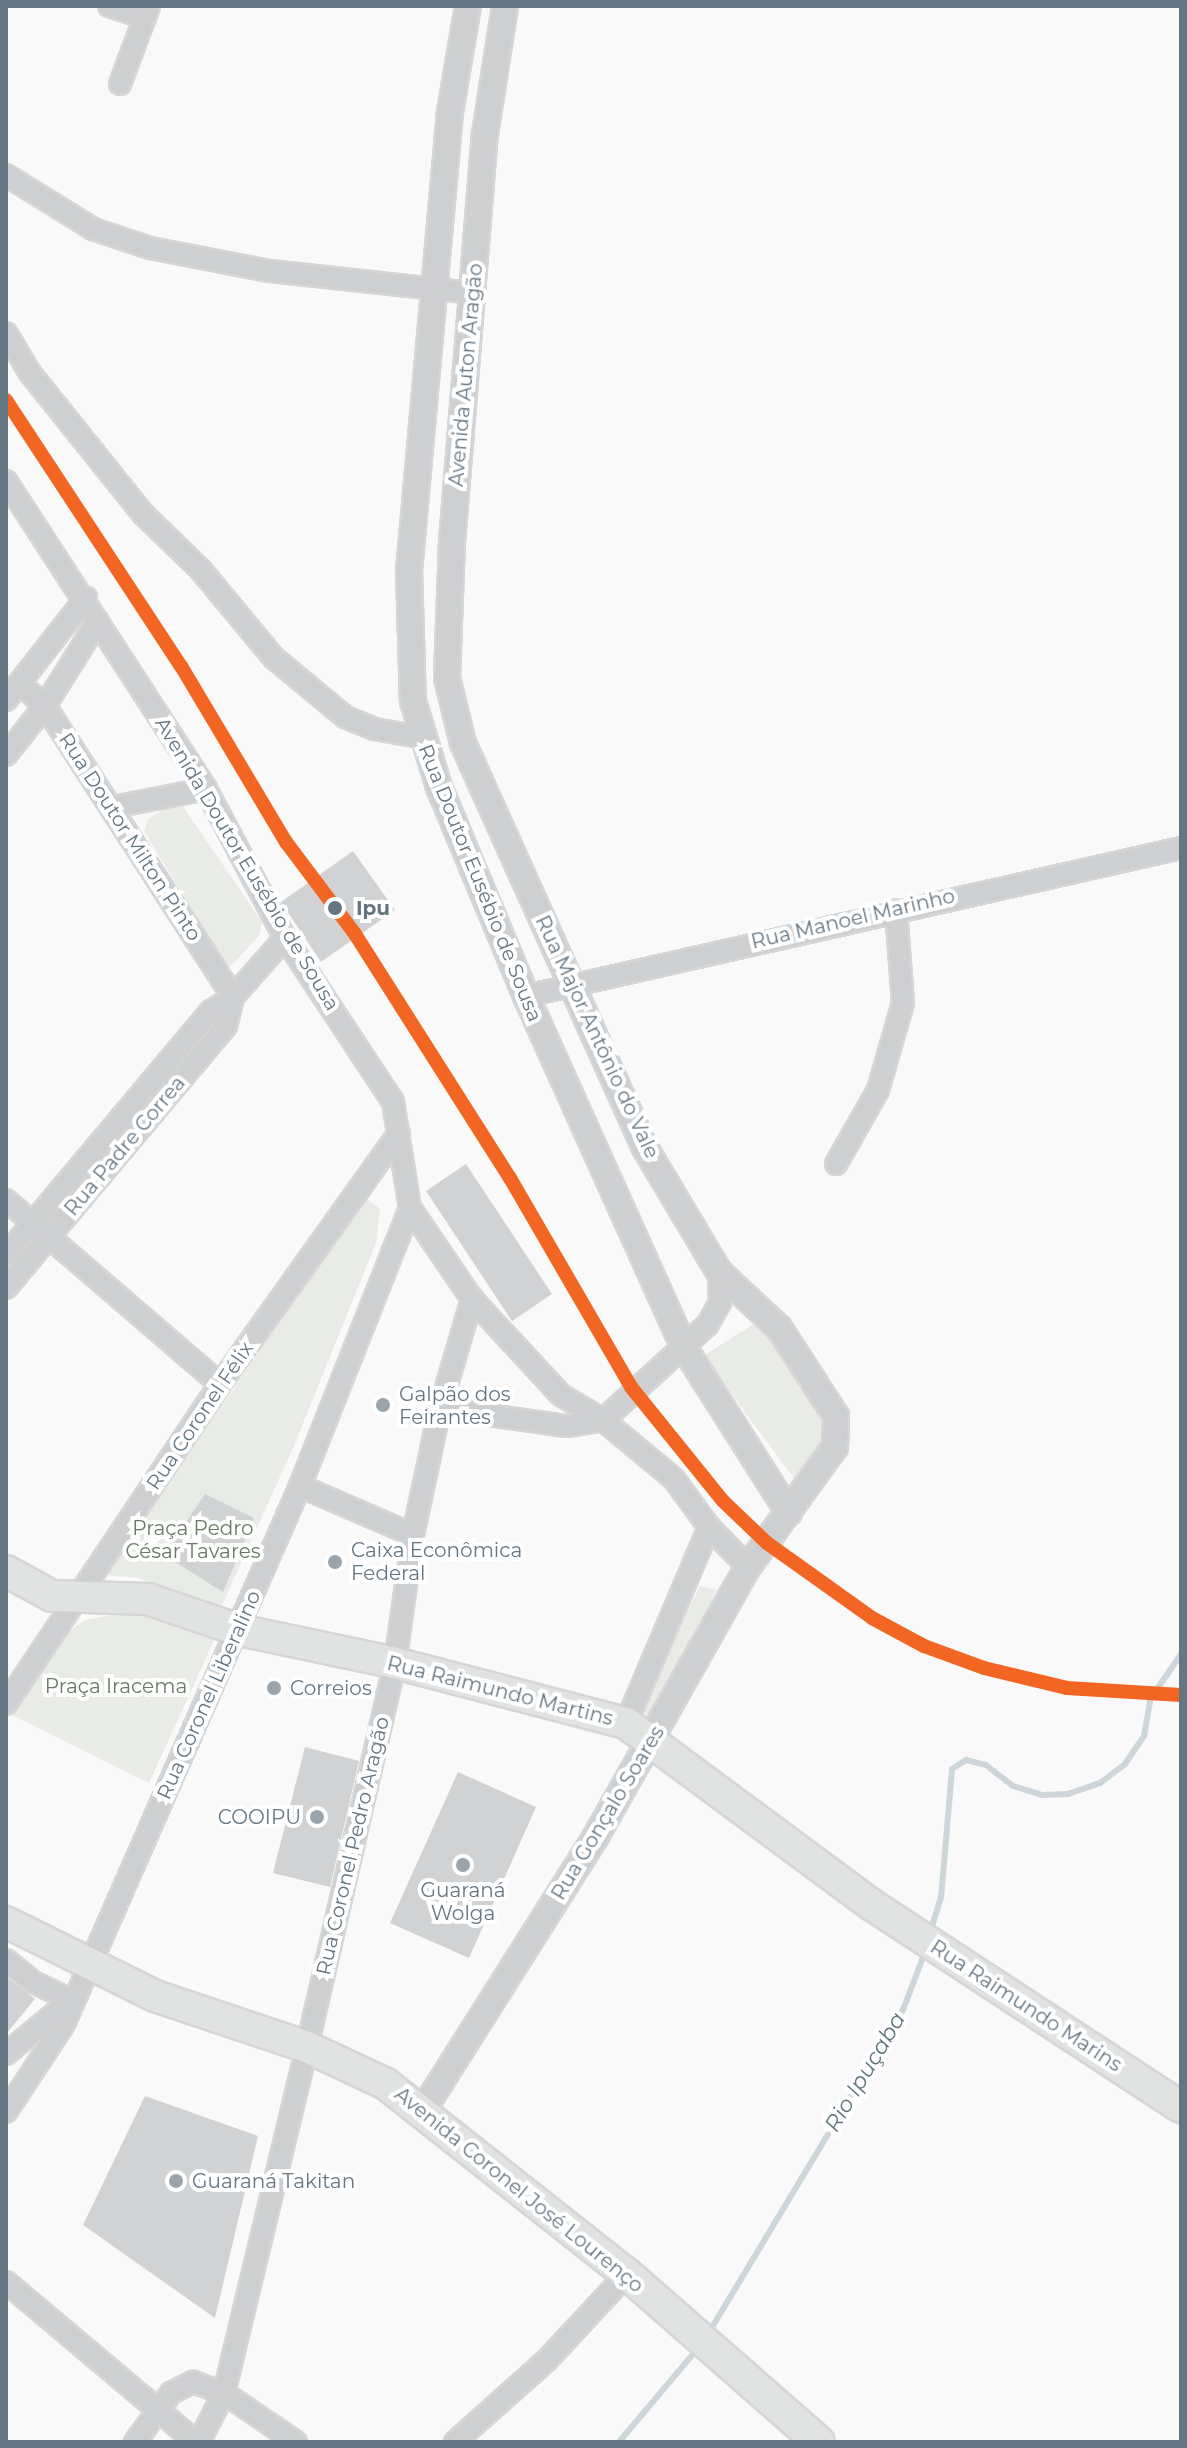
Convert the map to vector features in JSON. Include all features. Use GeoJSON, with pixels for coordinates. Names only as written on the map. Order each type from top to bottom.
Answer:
{"type":"FeatureCollection","features":[{"type":"Feature","properties":{"kind":"main road","name":"Rua Raimundo Martins"},"geometry":{"type":"LineString","coordinates":[[6,1571],[52,1596],[76,1600],[148,1599],[239,1630],[395,1663],[626,1723],[872,1905]]}},
{"type":"Feature","properties":{"kind":"main road","name":"Rua Raimundo Marins"},"geometry":{"type":"LineString","coordinates":[[872,1905],[1181,2107]]}},
{"type":"Feature","properties":{"kind":"main road","name":"Avenida Coronel José Lourenço"},"geometry":{"type":"LineString","coordinates":[[6,1922],[87,1966],[155,1996],[307,2047],[386,2084],[423,2110],[627,2274],[819,2442]]}},
{"type":"Feature","properties":{"kind":"street"},"geometry":{"type":"LineString","coordinates":[[109,6],[147,12],[120,84]]}},
{"type":"Feature","properties":{"kind":"street","name":"Avenida Auton Aragão"},"geometry":{"type":"LineString","coordinates":[[421,737],[409,654],[409,570],[450,112],[468,6]]}},
{"type":"Feature","properties":{"kind":"street","name":"Avenida Auton Aragão"},"geometry":{"type":"LineString","coordinates":[[463,743],[447,678],[446,630],[485,134],[505,6]]}},
{"type":"Feature","properties":{"kind":"street"},"geometry":{"type":"LineString","coordinates":[[6,175],[93,229],[150,248],[270,271],[433,286],[474,293]]}},
{"type":"Feature","properties":{"kind":"street","name":"Rua Doutor Eusébio de Sousa"},"geometry":{"type":"LineString","coordinates":[[6,333],[30,373],[143,514],[200,569],[274,658],[345,717],[374,729],[421,737],[526,996],[685,1349],[789,1513]]}},
{"type":"Feature","properties":{"kind":"street","name":"Avenida Doutor Eusébio de Sousa"},"geometry":{"type":"LineString","coordinates":[[6,481],[86,598],[206,789],[285,938],[393,1102],[410,1208],[472,1299],[561,1395],[603,1420],[674,1479],[709,1527],[748,1567]]}},
{"type":"Feature","properties":{"kind":"street"},"geometry":{"type":"LineString","coordinates":[[13,692],[86,598]]}},
{"type":"Feature","properties":{"kind":"street"},"geometry":{"type":"LineString","coordinates":[[6,755],[45,706],[98,621]]}},
{"type":"Feature","properties":{"kind":"street","name":"Rua Doutor Milton Pinto"},"geometry":{"type":"LineString","coordinates":[[13,692],[45,706],[233,997]]}},
{"type":"Feature","properties":{"kind":"street","name":"Rua Major Antônio do Vale"},"geometry":{"type":"LineString","coordinates":[[463,743],[644,1146],[719,1272],[779,1328],[836,1416],[835,1447],[789,1513]]}},
{"type":"Feature","properties":{"kind":"street"},"geometry":{"type":"LineString","coordinates":[[113,807],[206,789]]}},
{"type":"Feature","properties":{"kind":"street","name":"Rua Manoel Marinho"},"geometry":{"type":"LineString","coordinates":[[526,996],[570,983],[1181,848]]}},
{"type":"Feature","properties":{"kind":"street"},"geometry":{"type":"LineString","coordinates":[[836,1164],[878,1090],[903,1003],[896,910]]}},
{"type":"Feature","properties":{"kind":"street","name":"Rua Padre Correa"},"geometry":{"type":"LineString","coordinates":[[6,1255],[211,1011],[233,997],[285,938]]}},
{"type":"Feature","properties":{"kind":"street","name":"Rua Padre Correa"},"geometry":{"type":"LineString","coordinates":[[6,1288],[226,1026],[233,997]]}},
{"type":"Feature","properties":{"kind":"street","name":"Rua Coronel Félix"},"geometry":{"type":"LineString","coordinates":[[6,1704],[220,1384],[399,1133]]}},
{"type":"Feature","properties":{"kind":"street"},"geometry":{"type":"LineString","coordinates":[[6,1200],[220,1384]]}},
{"type":"Feature","properties":{"kind":"street","name":"Rua Coronel Liberalino"},"geometry":{"type":"LineString","coordinates":[[6,2112],[64,2024],[71,2000],[239,1630],[300,1486],[410,1208]]}},
{"type":"Feature","properties":{"kind":"street"},"geometry":{"type":"LineString","coordinates":[[440,1408],[567,1426],[603,1420],[685,1349],[720,1302],[719,1272]]}},
{"type":"Feature","properties":{"kind":"street","name":"Rua Coronel Pedro Aragão"},"geometry":{"type":"LineString","coordinates":[[198,2442],[224,2393],[307,2047],[395,1663],[413,1535],[440,1408],[472,1299]]}},
{"type":"Feature","properties":{"kind":"street"},"geometry":{"type":"LineString","coordinates":[[300,1486],[413,1535]]}},
{"type":"Feature","properties":{"kind":"street","name":"Rua Gonçalo Soares"},"geometry":{"type":"LineString","coordinates":[[423,2110],[653,1742],[748,1567],[789,1513]]}},
{"type":"Feature","properties":{"kind":"street","name":"Rua Gonçalo Soares"},"geometry":{"type":"LineString","coordinates":[[626,1723],[709,1527]]}},
{"type":"Feature","properties":{"kind":"street"},"geometry":{"type":"LineString","coordinates":[[6,1960],[33,1982],[71,2000]]}},
{"type":"Feature","properties":{"kind":"street","name":"Rua Coronel Liberalino"},"geometry":{"type":"LineString","coordinates":[[6,2054],[71,2000]]}},
{"type":"Feature","properties":{"kind":"street"},"geometry":{"type":"LineString","coordinates":[[455,2442],[547,2360],[627,2274]]}},
{"type":"Feature","properties":{"kind":"street"},"geometry":{"type":"LineString","coordinates":[[6,2282],[155,2412],[198,2442]]}},
{"type":"Feature","properties":{"kind":"street"},"geometry":{"type":"LineString","coordinates":[[135,2442],[155,2412],[180,2385],[208,2384],[296,2442]]}},
{"type":"Feature","properties":{"kind":"green space"},"geometry":{"type":"Polygon","coordinates":[[[173,802],[182,805],[262,922],[259,936],[228,969],[144,831],[148,820],[173,802]]]}},
{"type":"Feature","properties":{"kind":"green space","name":"Praça Pedro César Tavares"},"geometry":{"type":"Polygon","coordinates":[[[366,1198],[380,1209],[376,1243],[293,1448],[219,1612],[138,1578],[109,1575],[108,1569],[366,1198]]]}},
{"type":"Feature","properties":{"kind":"green space"},"geometry":{"type":"Polygon","coordinates":[[[757,1322],[820,1407],[826,1441],[796,1481],[703,1356],[757,1322]]]}},
{"type":"Feature","properties":{"kind":"green space"},"geometry":{"type":"Polygon","coordinates":[[[700,1586],[717,1590],[653,1716],[645,1714],[642,1702],[700,1586]]]}},
{"type":"Feature","properties":{"kind":"green space","name":"Praça Iracema"},"geometry":{"type":"Polygon","coordinates":[[[134,1611],[216,1636],[149,1783],[13,1715],[68,1632],[85,1620],[134,1611]]]}},
{"type":"Feature","properties":{"kind":"building","name":"Ipu"},"geometry":{"type":"Polygon","coordinates":[[[353,851],[395,910],[321,962],[281,902],[353,851]]]}},
{"type":"Feature","properties":{"kind":"building"},"geometry":{"type":"Polygon","coordinates":[[[466,1164],[552,1294],[512,1321],[426,1191],[466,1164]]]}},
{"type":"Feature","properties":{"kind":"building"},"geometry":{"type":"Polygon","coordinates":[[[205,1494],[254,1518],[223,1592],[164,1555],[205,1494]]]}},
{"type":"Feature","properties":{"kind":"building","name":"COOIPU"},"geometry":{"type":"Polygon","coordinates":[[[305,1747],[359,1761],[330,1887],[273,1873],[305,1747]]]}},
{"type":"Feature","properties":{"kind":"building","name":"Guaraná Wolga"},"geometry":{"type":"Polygon","coordinates":[[[458,1772],[536,1807],[469,1958],[390,1923],[458,1772]]]}},
{"type":"Feature","properties":{"kind":"building"},"geometry":{"type":"Polygon","coordinates":[[[6,1977],[35,1999],[6,2034],[6,1977]]]}},
{"type":"Feature","properties":{"kind":"building","name":"Guaraná Takitan"},"geometry":{"type":"Polygon","coordinates":[[[145,2096],[258,2136],[215,2318],[83,2225],[145,2096]]]}},
{"type":"Feature","properties":{"kind":"waterway","name":"Rio Ipuçaba"},"geometry":{"type":"LineString","coordinates":[[930,1933],[941,1898],[952,1769],[966,1760],[986,1765],[1013,1786],[1042,1795],[1068,1794],[1100,1783],[1125,1764],[1144,1736],[1151,1698],[1181,1654]]}},
{"type":"Feature","properties":{"kind":"waterway","name":"Rio Ipuçaba"},"geometry":{"type":"LineString","coordinates":[[708,2334],[903,2010],[925,1952]]}},
{"type":"Feature","properties":{"kind":"waterway","name":"Rio Ipuçaba"},"geometry":{"type":"LineString","coordinates":[[619,2442],[699,2347]]}},
{"type":"Feature","properties":{"kind":"transit line"},"geometry":{"type":"LineString","coordinates":[[6,400],[181,666],[286,842],[355,934],[510,1178],[631,1387],[723,1501],[767,1543],[872,1618],[924,1646],[984,1668],[1067,1688],[1181,1695]]}},
{"type":"Feature","properties":{"kind":"place","name":"Ipu"},"geometry":{"type":"Point","coordinates":[335,908]}},
{"type":"Feature","properties":{"kind":"place","name":"Galpão dos Feirantes"},"geometry":{"type":"Point","coordinates":[383,1405]}},
{"type":"Feature","properties":{"kind":"place","name":"Caixa Econômica Federal"},"geometry":{"type":"Point","coordinates":[335,1562]}},
{"type":"Feature","properties":{"kind":"place","name":"Correios"},"geometry":{"type":"Point","coordinates":[274,1688]}},
{"type":"Feature","properties":{"kind":"place","name":"COOIPU"},"geometry":{"type":"Point","coordinates":[317,1817]}},
{"type":"Feature","properties":{"kind":"place","name":"Guaraná Wolga"},"geometry":{"type":"Point","coordinates":[463,1865]}},
{"type":"Feature","properties":{"kind":"place","name":"Guaraná Takitan"},"geometry":{"type":"Point","coordinates":[176,2181]}}]}
